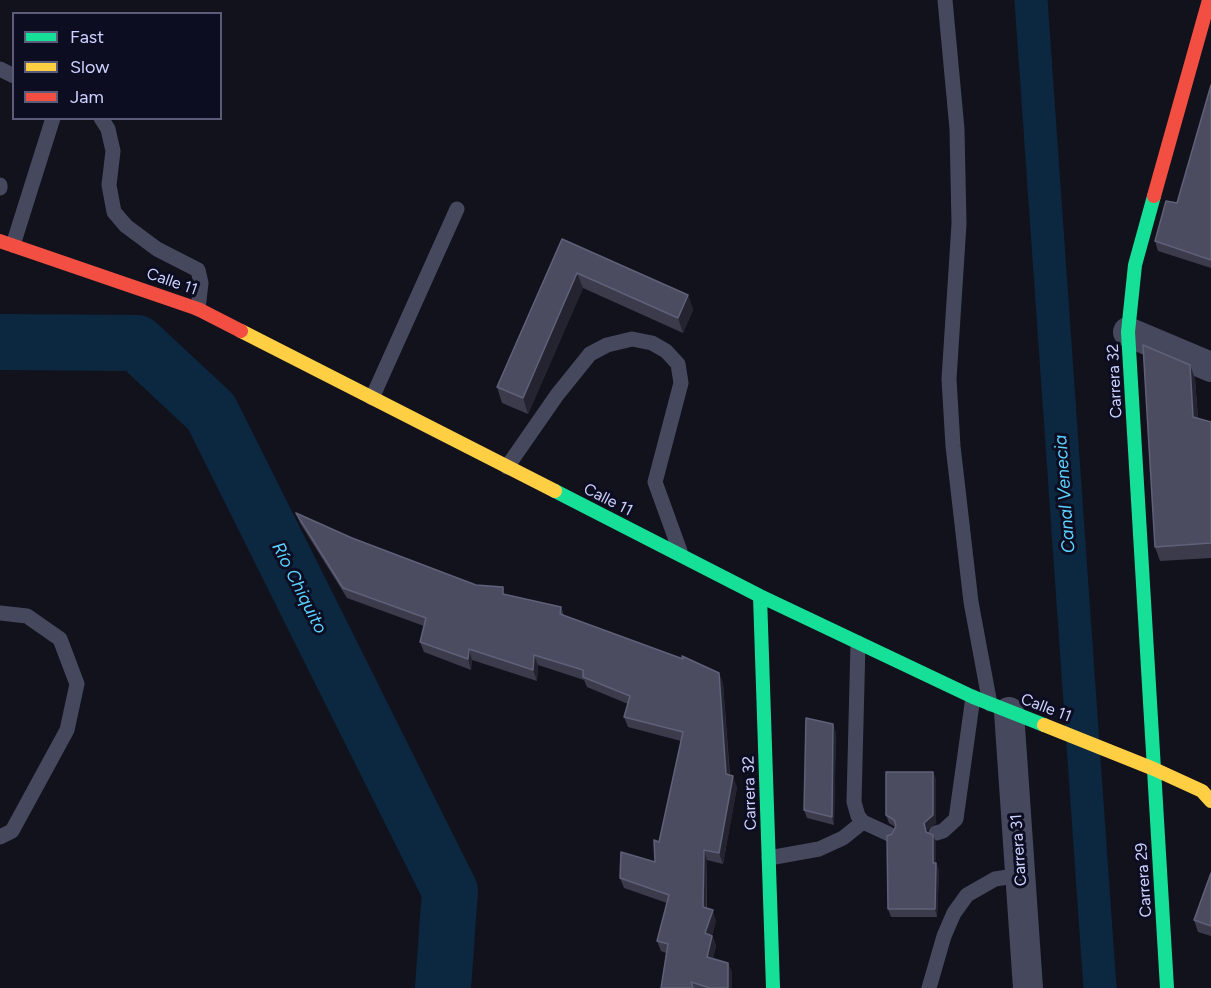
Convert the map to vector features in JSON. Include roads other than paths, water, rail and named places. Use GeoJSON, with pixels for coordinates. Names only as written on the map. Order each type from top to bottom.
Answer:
{"type":"FeatureCollection","features":[{"type":"Feature","properties":{"kind":"main road","name":"Carrera 32"},"geometry":{"type":"LineString","coordinates":[[1154,769],[1128,332],[1135,265],[1209,0]]}},
{"type":"Feature","properties":{"kind":"main road","name":"Calle 11"},"geometry":{"type":"LineString","coordinates":[[7,243],[198,309],[760,596],[973,697],[1154,769],[1208,794]]}},
{"type":"Feature","properties":{"kind":"main road","name":"Carrera 32"},"geometry":{"type":"LineString","coordinates":[[760,596],[773,988]]}},
{"type":"Feature","properties":{"kind":"main road","name":"Carrera 29"},"geometry":{"type":"LineString","coordinates":[[1154,769],[1167,988]]}},
{"type":"Feature","properties":{"kind":"street"},"geometry":{"type":"LineString","coordinates":[[1128,332],[1211,367]]}},
{"type":"Feature","properties":{"kind":"street","name":"Carrera 31"},"geometry":{"type":"LineString","coordinates":[[999,708],[1022,874],[1028,988]]}},
{"type":"Feature","properties":{"kind":"lane"},"geometry":{"type":"LineString","coordinates":[[945,0],[957,129],[959,224],[949,379],[953,446],[976,643],[999,708]]}},
{"type":"Feature","properties":{"kind":"lane"},"geometry":{"type":"LineString","coordinates":[[7,243],[52,120]]}},
{"type":"Feature","properties":{"kind":"lane"},"geometry":{"type":"LineString","coordinates":[[102,120],[108,129],[113,152],[109,185],[114,212],[126,226],[157,249],[198,270],[201,283],[198,309]]}},
{"type":"Feature","properties":{"kind":"lane"},"geometry":{"type":"LineString","coordinates":[[372,398],[457,209]]}},
{"type":"Feature","properties":{"kind":"lane"},"geometry":{"type":"LineString","coordinates":[[507,467],[590,354],[607,345],[633,339],[652,343],[666,351],[678,364],[681,383],[655,482],[682,557]]}},
{"type":"Feature","properties":{"kind":"lane"},"geometry":{"type":"LineString","coordinates":[[0,613],[27,616],[60,639],[77,684],[67,730],[12,831],[0,837]]}},
{"type":"Feature","properties":{"kind":"lane"},"geometry":{"type":"LineString","coordinates":[[858,643],[854,802],[858,816],[863,822],[889,834]]}},
{"type":"Feature","properties":{"kind":"lane"},"geometry":{"type":"LineString","coordinates":[[936,833],[943,831],[956,819],[973,697]]}},
{"type":"Feature","properties":{"kind":"lane"},"geometry":{"type":"LineString","coordinates":[[769,858],[819,849],[843,838],[863,822]]}},
{"type":"Feature","properties":{"kind":"lane"},"geometry":{"type":"LineString","coordinates":[[929,988],[944,936],[954,913],[967,895],[995,879],[1022,874]]}},
{"type":"Feature","properties":{"kind":"waterway","name":"Canal Venecia"},"geometry":{"type":"LineString","coordinates":[[1031,0],[1100,988]]}},
{"type":"Feature","properties":{"kind":"waterway","name":"Río Chiquito"},"geometry":{"type":"LineString","coordinates":[[0,342],[137,343],[211,412],[450,891],[443,988]]}}]}
